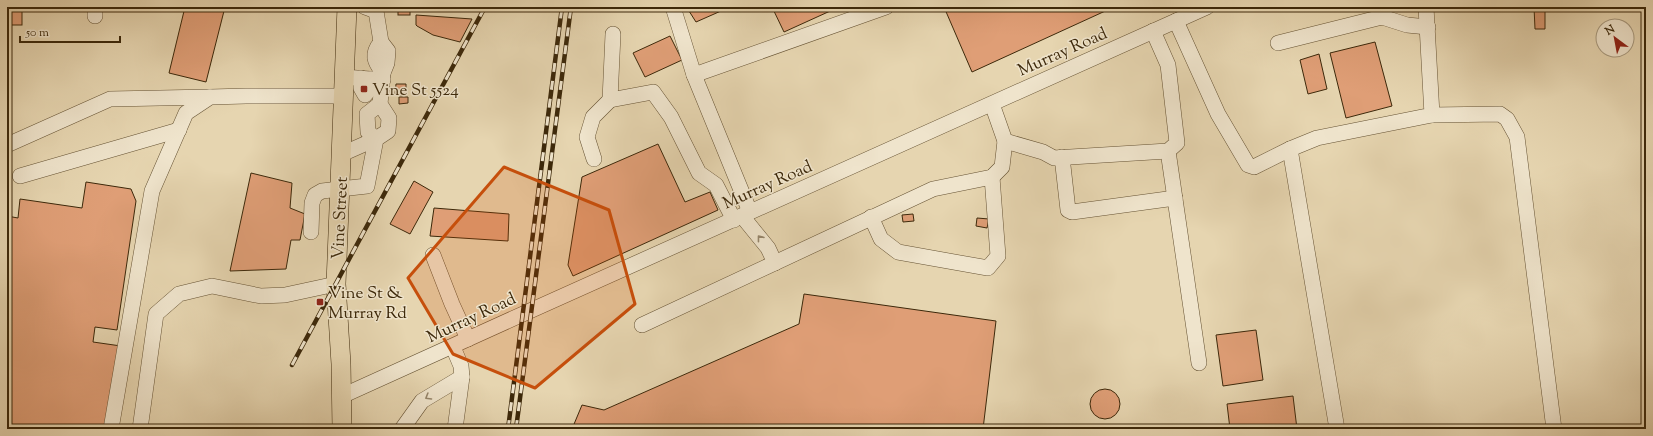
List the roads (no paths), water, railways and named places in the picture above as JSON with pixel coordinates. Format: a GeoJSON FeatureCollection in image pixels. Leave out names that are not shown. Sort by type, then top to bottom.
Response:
{"type":"FeatureCollection","features":[{"type":"Feature","properties":{"kind":"main road","name":"Vine Street"},"geometry":{"type":"LineString","coordinates":[[342,429],[342,396],[336,284],[341,190],[343,96],[368,77],[347,7]]}},
{"type":"Feature","properties":{"kind":"street"},"geometry":{"type":"LineString","coordinates":[[365,7],[376,11],[381,42],[388,51],[388,63],[368,77],[361,88],[365,95],[368,132],[376,140]]}},
{"type":"Feature","properties":{"kind":"street"},"geometry":{"type":"LineString","coordinates":[[673,7],[694,75],[742,216]]}},
{"type":"Feature","properties":{"kind":"street"},"geometry":{"type":"LineString","coordinates":[[694,75],[886,7]]}},
{"type":"Feature","properties":{"kind":"street","name":"Murray Road"},"geometry":{"type":"LineString","coordinates":[[342,396],[1207,7]]}},
{"type":"Feature","properties":{"kind":"street"},"geometry":{"type":"LineString","coordinates":[[1426,7],[1432,115]]}},
{"type":"Feature","properties":{"kind":"street"},"geometry":{"type":"LineString","coordinates":[[1278,43],[1382,17],[1407,24],[1428,27]]}},
{"type":"Feature","properties":{"kind":"street"},"geometry":{"type":"LineString","coordinates":[[1176,21],[1218,114],[1248,165],[1254,167],[1290,149],[1317,138],[1432,115],[1500,114],[1507,119],[1517,137],[1554,429]]}},
{"type":"Feature","properties":{"kind":"street"},"geometry":{"type":"LineString","coordinates":[[1005,141],[1043,152],[1054,158],[1168,151],[1177,143],[1168,65],[1153,31]]}},
{"type":"Feature","properties":{"kind":"street"},"geometry":{"type":"LineString","coordinates":[[610,100],[613,34]]}},
{"type":"Feature","properties":{"kind":"street"},"geometry":{"type":"LineString","coordinates":[[342,154],[376,140],[388,131],[389,118],[380,104],[368,77]]}},
{"type":"Feature","properties":{"kind":"street"},"geometry":{"type":"LineString","coordinates":[[594,159],[587,137],[593,117],[610,100],[653,92],[671,117],[699,173],[716,185],[742,216],[768,248],[774,263]]}},
{"type":"Feature","properties":{"kind":"street"},"geometry":{"type":"LineString","coordinates":[[7,145],[110,99],[246,96],[343,96]]}},
{"type":"Feature","properties":{"kind":"street"},"geometry":{"type":"LineString","coordinates":[[111,429],[152,191],[186,113],[210,97]]}},
{"type":"Feature","properties":{"kind":"street"},"geometry":{"type":"LineString","coordinates":[[367,114],[380,104]]}},
{"type":"Feature","properties":{"kind":"street"},"geometry":{"type":"LineString","coordinates":[[642,325],[933,189],[992,176],[1002,167],[1005,141],[992,104]]}},
{"type":"Feature","properties":{"kind":"street"},"geometry":{"type":"LineString","coordinates":[[20,176],[179,130]]}},
{"type":"Feature","properties":{"kind":"street"},"geometry":{"type":"LineString","coordinates":[[311,232],[312,203],[314,195],[322,191],[367,186],[376,140]]}},
{"type":"Feature","properties":{"kind":"street"},"geometry":{"type":"LineString","coordinates":[[1290,149],[1337,429]]}},
{"type":"Feature","properties":{"kind":"street"},"geometry":{"type":"LineString","coordinates":[[1168,151],[1199,363]]}},
{"type":"Feature","properties":{"kind":"street"},"geometry":{"type":"LineString","coordinates":[[1062,157],[1068,210],[1072,212],[1175,198]]}},
{"type":"Feature","properties":{"kind":"street"},"geometry":{"type":"LineString","coordinates":[[871,217],[881,239],[898,252],[988,268],[998,256],[992,176]]}},
{"type":"Feature","properties":{"kind":"street"},"geometry":{"type":"LineString","coordinates":[[433,255],[452,304],[468,339]]}},
{"type":"Feature","properties":{"kind":"street"},"geometry":{"type":"LineString","coordinates":[[140,429],[156,314],[179,294],[212,286],[261,296],[285,295],[336,284]]}},
{"type":"Feature","properties":{"kind":"street"},"geometry":{"type":"LineString","coordinates":[[453,346],[461,366],[462,377],[455,429]]}},
{"type":"Feature","properties":{"kind":"street"},"geometry":{"type":"LineString","coordinates":[[402,429],[422,401],[462,377]]}},
{"type":"Feature","properties":{"kind":"railway"},"geometry":{"type":"LineString","coordinates":[[292,365],[485,7]]}},
{"type":"Feature","properties":{"kind":"railway"},"geometry":{"type":"LineString","coordinates":[[508,429],[562,7]]}},
{"type":"Feature","properties":{"kind":"railway"},"geometry":{"type":"LineString","coordinates":[[516,429],[571,7]]}},
{"type":"Feature","properties":{"kind":"place","name":"Vine St 5524"},"geometry":{"type":"Point","coordinates":[364,89]}},
{"type":"Feature","properties":{"kind":"place","name":"Vine St & Murray Rd"},"geometry":{"type":"Point","coordinates":[320,302]}}]}
